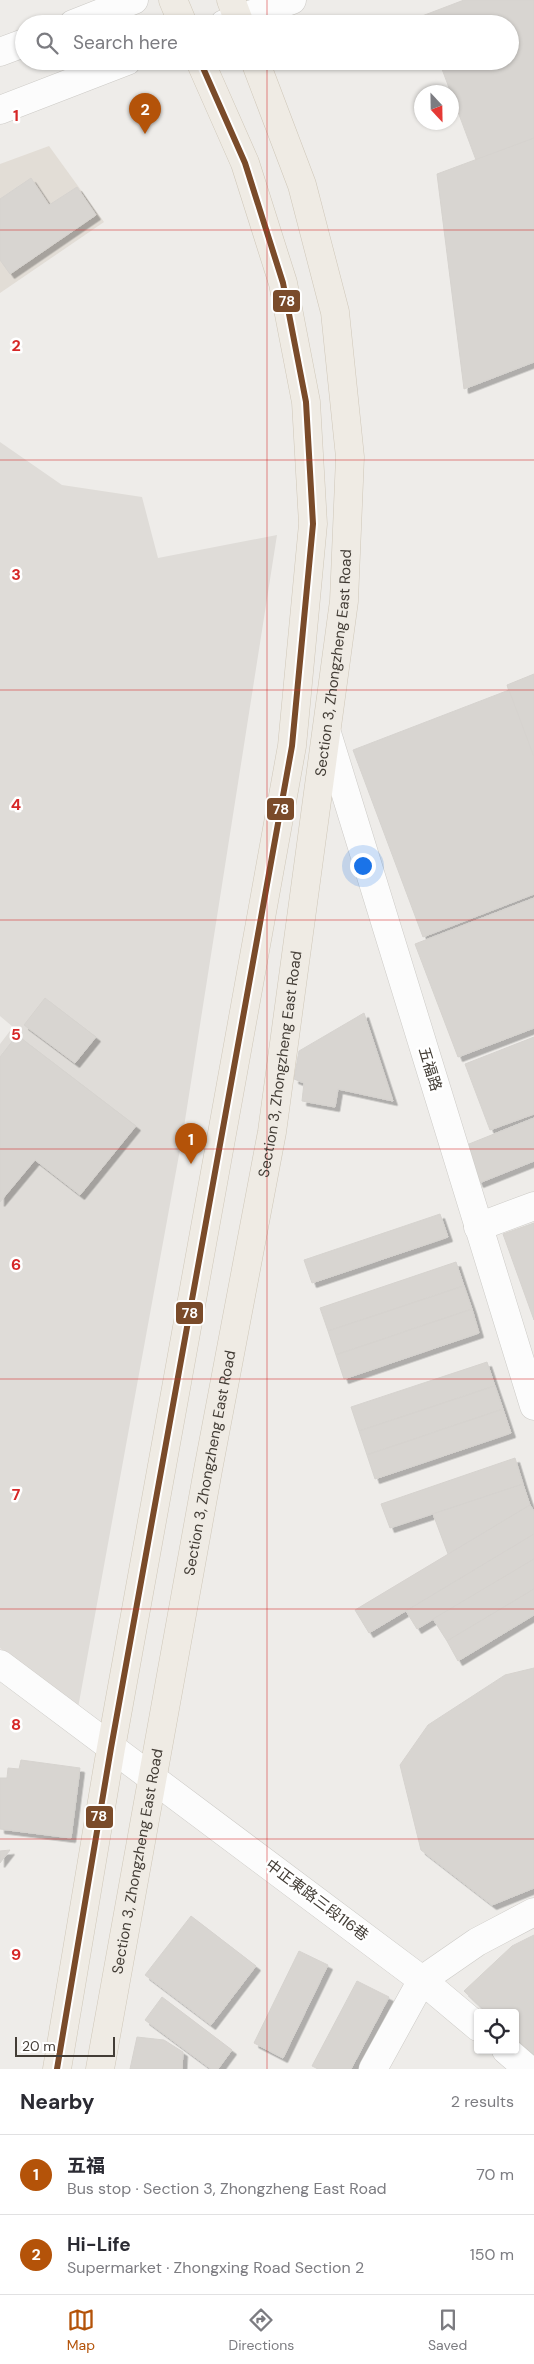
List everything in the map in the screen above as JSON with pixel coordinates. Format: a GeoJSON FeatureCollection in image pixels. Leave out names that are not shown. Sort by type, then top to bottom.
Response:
{"type":"FeatureCollection","features":[{"type":"Feature","properties":{"kind":"main road"},"geometry":{"type":"LineString","coordinates":[[173,0],[179,15]]}},
{"type":"Feature","properties":{"kind":"main road"},"geometry":{"type":"LineString","coordinates":[[57,2069],[111,1748],[292,746],[312,524],[306,402],[282,283],[245,163],[204,70]]}},
{"type":"Feature","properties":{"kind":"main road","name":"Section 3, Zhongzheng East Road"},"geometry":{"type":"LineString","coordinates":[[100,2069],[208,1470],[272,1132],[344,601],[350,457],[335,312],[302,185],[258,70]]}},
{"type":"Feature","properties":{"kind":"street"},"geometry":{"type":"LineString","coordinates":[[96,15],[134,0]]}},
{"type":"Feature","properties":{"kind":"street"},"geometry":{"type":"LineString","coordinates":[[240,15],[292,0]]}},
{"type":"Feature","properties":{"kind":"street"},"geometry":{"type":"LineString","coordinates":[[0,52],[15,46]]}},
{"type":"Feature","properties":{"kind":"street"},"geometry":{"type":"LineString","coordinates":[[0,110],[104,70]]}},
{"type":"Feature","properties":{"kind":"street","name":"五福路"},"geometry":{"type":"LineString","coordinates":[[326,733],[534,1406]]}},
{"type":"Feature","properties":{"kind":"street"},"geometry":{"type":"LineString","coordinates":[[478,1227],[534,1206]]}},
{"type":"Feature","properties":{"kind":"street","name":"中正東路三段116巷"},"geometry":{"type":"LineString","coordinates":[[0,1664],[422,1980],[474,2024]]}},
{"type":"Feature","properties":{"kind":"street"},"geometry":{"type":"LineString","coordinates":[[373,2069],[422,1980],[477,1942],[534,1912]]}},
{"type":"Feature","properties":{"kind":"street"},"geometry":{"type":"LineString","coordinates":[[511,2054],[528,2069]]}},
{"type":"Feature","properties":{"kind":"shaded area"},"geometry":{"type":"Polygon","coordinates":[[[49,146],[104,222],[0,293],[0,164],[49,146]]]}},
{"type":"Feature","properties":{"kind":"shaded area"},"geometry":{"type":"Polygon","coordinates":[[[0,442],[62,485],[142,497],[158,558],[277,535],[183,1133],[78,1708],[0,1648],[0,1044],[13,1027],[0,1016],[0,442]]]}},
{"type":"Feature","properties":{"kind":"building"},"geometry":{"type":"Polygon","coordinates":[[[464,0],[534,0],[534,138],[476,160],[459,115],[459,85],[448,85],[442,70],[519,70],[519,15],[425,15],[464,0]]]}},
{"type":"Feature","properties":{"kind":"building"},"geometry":{"type":"Polygon","coordinates":[[[534,138],[534,362],[464,389],[437,174],[534,138]]]}},
{"type":"Feature","properties":{"kind":"building"},"geometry":{"type":"Polygon","coordinates":[[[31,178],[49,205],[77,187],[96,215],[10,274],[0,260],[0,199],[31,178]]]}},
{"type":"Feature","properties":{"kind":"building"},"geometry":{"type":"Polygon","coordinates":[[[534,674],[534,777],[507,685],[534,674]]]}},
{"type":"Feature","properties":{"kind":"building"},"geometry":{"type":"Polygon","coordinates":[[[509,690],[534,757],[534,894],[423,937],[353,750],[509,690]]]}},
{"type":"Feature","properties":{"kind":"building"},"geometry":{"type":"Polygon","coordinates":[[[534,898],[534,1028],[458,1057],[415,944],[534,898]]]}},
{"type":"Feature","properties":{"kind":"building"},"geometry":{"type":"Polygon","coordinates":[[[45,998],[96,1037],[75,1063],[24,1025],[45,998]]]}},
{"type":"Feature","properties":{"kind":"building"},"geometry":{"type":"Polygon","coordinates":[[[364,1013],[393,1101],[338,1089],[335,1107],[302,1101],[304,1083],[294,1079],[299,1051],[364,1013]]]}},
{"type":"Feature","properties":{"kind":"building"},"geometry":{"type":"Polygon","coordinates":[[[17,1035],[136,1126],[80,1195],[35,1160],[0,1202],[0,1057],[17,1035]]]}},
{"type":"Feature","properties":{"kind":"building"},"geometry":{"type":"Polygon","coordinates":[[[534,1037],[534,1114],[490,1130],[465,1064],[534,1037]]]}},
{"type":"Feature","properties":{"kind":"building"},"geometry":{"type":"Polygon","coordinates":[[[534,1118],[534,1161],[479,1183],[464,1146],[534,1118]]]}},
{"type":"Feature","properties":{"kind":"building"},"geometry":{"type":"Polygon","coordinates":[[[440,1214],[448,1237],[312,1283],[304,1260],[440,1214]]]}},
{"type":"Feature","properties":{"kind":"building"},"geometry":{"type":"Polygon","coordinates":[[[534,1223],[534,1320],[503,1234],[534,1223]]]}},
{"type":"Feature","properties":{"kind":"building"},"geometry":{"type":"Polygon","coordinates":[[[456,1262],[464,1286],[328,1331],[320,1308],[456,1262]]]}},
{"type":"Feature","properties":{"kind":"building"},"geometry":{"type":"Polygon","coordinates":[[[464,1286],[472,1309],[336,1355],[328,1331],[464,1286]]]}},
{"type":"Feature","properties":{"kind":"building"},"geometry":{"type":"Polygon","coordinates":[[[472,1309],[479,1333],[344,1379],[336,1355],[472,1309]]]}},
{"type":"Feature","properties":{"kind":"building"},"geometry":{"type":"Polygon","coordinates":[[[487,1362],[495,1386],[359,1431],[351,1407],[487,1362]]]}},
{"type":"Feature","properties":{"kind":"building"},"geometry":{"type":"Polygon","coordinates":[[[495,1386],[503,1409],[367,1455],[359,1431],[495,1386]]]}},
{"type":"Feature","properties":{"kind":"building"},"geometry":{"type":"Polygon","coordinates":[[[503,1409],[511,1433],[375,1479],[367,1455],[503,1409]]]}},
{"type":"Feature","properties":{"kind":"building"},"geometry":{"type":"Polygon","coordinates":[[[515,1458],[523,1484],[390,1528],[381,1504],[515,1458]]]}},
{"type":"Feature","properties":{"kind":"building"},"geometry":{"type":"Polygon","coordinates":[[[523,1484],[530,1505],[448,1554],[433,1514],[523,1484]]]}},
{"type":"Feature","properties":{"kind":"building"},"geometry":{"type":"Polygon","coordinates":[[[530,1505],[534,1511],[534,1534],[369,1633],[355,1610],[530,1505]]]}},
{"type":"Feature","properties":{"kind":"building"},"geometry":{"type":"Polygon","coordinates":[[[534,1534],[534,1559],[417,1629],[406,1611],[534,1534]]]}},
{"type":"Feature","properties":{"kind":"building"},"geometry":{"type":"Polygon","coordinates":[[[534,1559],[534,1589],[447,1641],[433,1619],[534,1559]]]}},
{"type":"Feature","properties":{"kind":"building"},"geometry":{"type":"Polygon","coordinates":[[[534,1589],[534,1615],[458,1661],[447,1641],[534,1589]]]}},
{"type":"Feature","properties":{"kind":"building"},"geometry":{"type":"Polygon","coordinates":[[[534,1668],[534,1888],[492,1905],[421,1850],[400,1765],[428,1725],[505,1675],[534,1668]]]}},
{"type":"Feature","properties":{"kind":"building"},"geometry":{"type":"Polygon","coordinates":[[[21,1760],[80,1768],[71,1838],[0,1829],[0,1778],[7,1778],[8,1768],[19,1769],[21,1760]]]}},
{"type":"Feature","properties":{"kind":"building"},"geometry":{"type":"Polygon","coordinates":[[[10,1850],[0,1863],[0,1851],[10,1850]]]}},
{"type":"Feature","properties":{"kind":"building"},"geometry":{"type":"Polygon","coordinates":[[[191,1916],[256,1966],[211,2025],[145,1975],[191,1916]]]}},
{"type":"Feature","properties":{"kind":"building"},"geometry":{"type":"Polygon","coordinates":[[[534,1935],[534,2055],[519,2042],[519,2009],[483,2009],[464,1991],[512,1946],[534,1935]]]}},
{"type":"Feature","properties":{"kind":"building"},"geometry":{"type":"Polygon","coordinates":[[[299,1951],[328,1965],[283,2058],[254,2043],[299,1951]]]}},
{"type":"Feature","properties":{"kind":"building"},"geometry":{"type":"Polygon","coordinates":[[[357,1981],[389,1997],[351,2069],[318,2069],[312,2066],[357,1981]]]}},
{"type":"Feature","properties":{"kind":"building"},"geometry":{"type":"Polygon","coordinates":[[[162,1997],[232,2050],[218,2069],[211,2069],[145,2020],[162,1997]]]}},
{"type":"Feature","properties":{"kind":"building"},"geometry":{"type":"Polygon","coordinates":[[[137,2037],[164,2040],[183,2052],[182,2069],[130,2069],[137,2037]]]}},
{"type":"Feature","properties":{"kind":"transit line","name":"78"},"geometry":{"type":"LineString","coordinates":[[57,2069],[111,1748],[292,746],[313,524],[306,402],[283,283],[245,163],[204,70]]}},
{"type":"Feature","properties":{"kind":"place","name":"Hi-Life"},"geometry":{"type":"Point","coordinates":[145,134]}},
{"type":"Feature","properties":{"kind":"place","name":"五福"},"geometry":{"type":"Point","coordinates":[191,1164]}}]}
